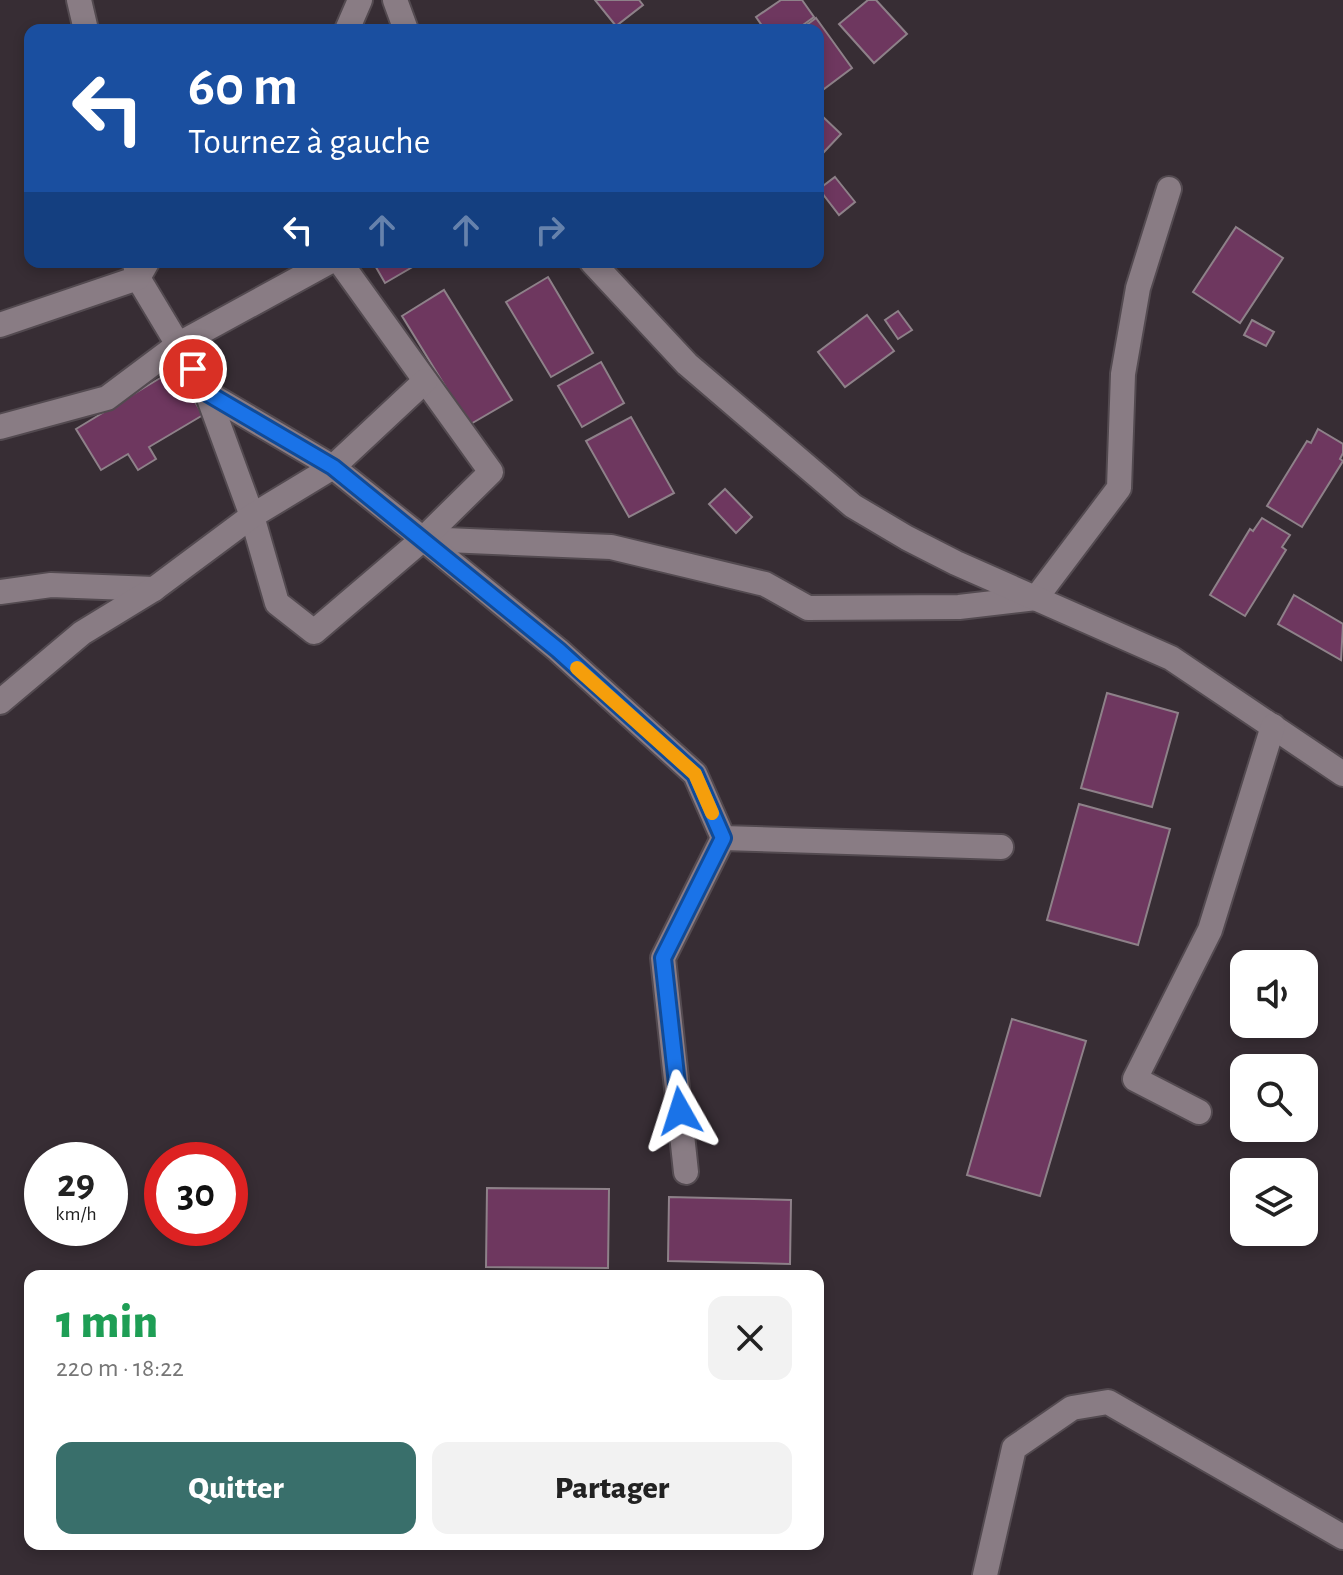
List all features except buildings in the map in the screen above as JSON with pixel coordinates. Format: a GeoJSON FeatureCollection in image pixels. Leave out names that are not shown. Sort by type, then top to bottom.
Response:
{"type":"FeatureCollection","features":[{"type":"Feature","properties":{"kind":"street"},"geometry":{"type":"LineString","coordinates":[[79,0],[85,24]]}},
{"type":"Feature","properties":{"kind":"street"},"geometry":{"type":"LineString","coordinates":[[350,24],[360,0]]}},
{"type":"Feature","properties":{"kind":"street"},"geometry":{"type":"LineString","coordinates":[[395,0],[404,24]]}},
{"type":"Feature","properties":{"kind":"street"},"geometry":{"type":"LineString","coordinates":[[423,539],[611,547],[765,584],[808,608],[959,607],[1036,598],[1119,488],[1123,374],[1138,288],[1169,189]]}},
{"type":"Feature","properties":{"kind":"street"},"geometry":{"type":"LineString","coordinates":[[0,325],[138,268]]}},
{"type":"Feature","properties":{"kind":"street"},"geometry":{"type":"LineString","coordinates":[[141,268],[207,393],[252,516],[277,603],[314,632],[423,539],[491,472],[344,268]]}},
{"type":"Feature","properties":{"kind":"street"},"geometry":{"type":"LineString","coordinates":[[0,427],[107,398],[179,344],[318,268]]}},
{"type":"Feature","properties":{"kind":"street"},"geometry":{"type":"LineString","coordinates":[[598,268],[687,364],[853,506],[956,563],[1171,658],[1343,774]]}},
{"type":"Feature","properties":{"kind":"street"},"geometry":{"type":"LineString","coordinates":[[0,702],[82,633],[154,589],[252,516],[333,467],[425,381]]}},
{"type":"Feature","properties":{"kind":"street"},"geometry":{"type":"LineString","coordinates":[[207,393],[333,467],[558,650],[695,774],[723,838]]}},
{"type":"Feature","properties":{"kind":"street"},"geometry":{"type":"LineString","coordinates":[[0,592],[51,585],[154,589]]}},
{"type":"Feature","properties":{"kind":"street"},"geometry":{"type":"LineString","coordinates":[[1199,1112],[1135,1079],[1210,930],[1273,726]]}},
{"type":"Feature","properties":{"kind":"street"},"geometry":{"type":"LineString","coordinates":[[723,838],[1001,847]]}},
{"type":"Feature","properties":{"kind":"street"},"geometry":{"type":"LineString","coordinates":[[686,1172],[663,958],[723,838]]}},
{"type":"Feature","properties":{"kind":"street"},"geometry":{"type":"LineString","coordinates":[[985,1575],[1014,1448],[1072,1408],[1108,1402],[1343,1537]]}},
{"type":"Feature","properties":{"kind":"slow traffic"},"geometry":{"type":"LineString","coordinates":[[577,668],[695,774],[712,813]]}},
{"type":"Feature","properties":{"kind":"route"},"geometry":{"type":"LineString","coordinates":[[193,369],[207,393],[333,467],[423,539],[558,650],[695,774],[723,838],[663,958],[680,1111]]}}]}
